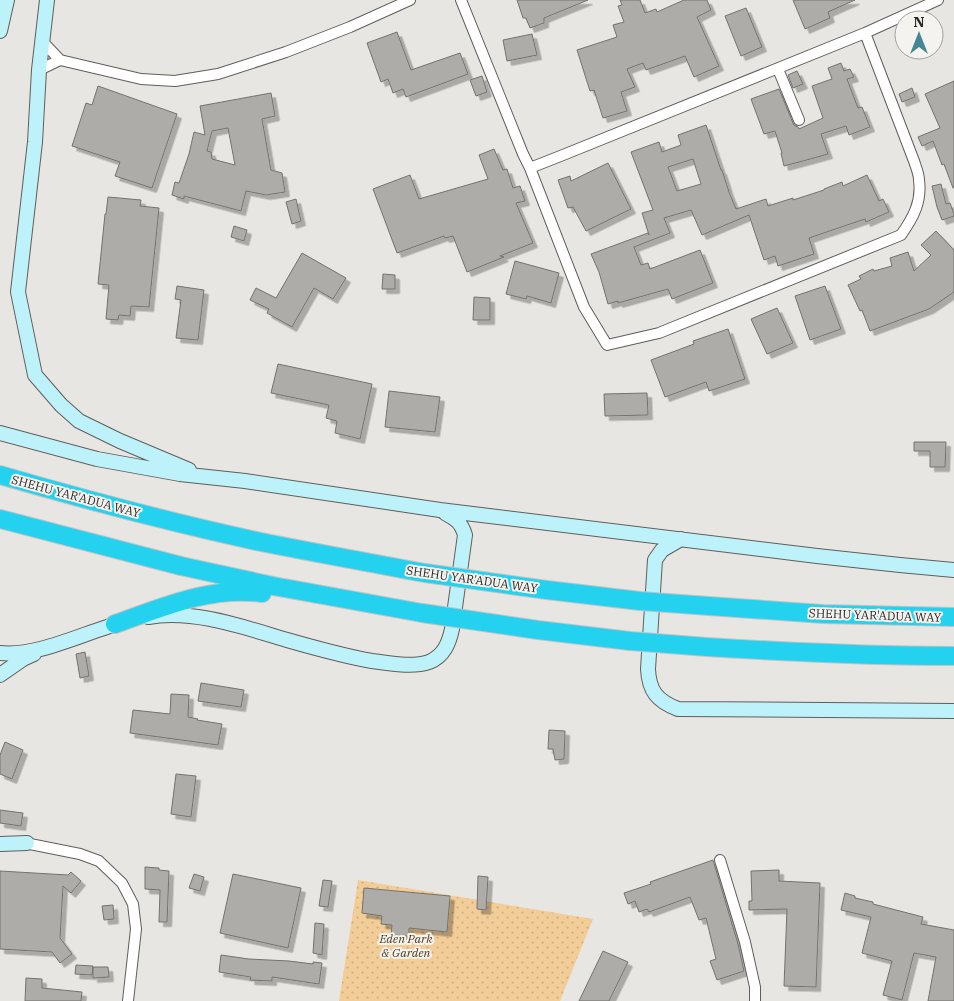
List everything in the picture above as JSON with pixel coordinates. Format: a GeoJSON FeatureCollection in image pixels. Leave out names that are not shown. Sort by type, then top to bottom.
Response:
{"type":"FeatureCollection","features":[{"type":"Feature","properties":{"kind":"highway","name":"SHEHU YAR'ADUA WAY"},"geometry":{"type":"LineString","coordinates":[[0,474],[55,491],[185,525],[261,542],[425,573],[621,599],[823,614],[954,617]]}},
{"type":"Feature","properties":{"kind":"highway"},"geometry":{"type":"LineString","coordinates":[[0,519],[181,566],[273,586],[422,613],[612,638],[707,647],[822,654],[954,656]]}},
{"type":"Feature","properties":{"kind":"highway"},"geometry":{"type":"LineString","coordinates":[[115,624],[183,600],[227,591],[358,601]]}},
{"type":"Feature","properties":{"kind":"street"},"geometry":{"type":"LineString","coordinates":[[0,31],[7,0]]}},
{"type":"Feature","properties":{"kind":"street"},"geometry":{"type":"LineString","coordinates":[[47,0],[39,70],[36,142],[18,292],[35,375],[78,421],[206,476]]}},
{"type":"Feature","properties":{"kind":"street"},"geometry":{"type":"LineString","coordinates":[[42,41],[60,60],[141,79],[175,82],[218,74],[286,52],[350,27],[410,0]]}},
{"type":"Feature","properties":{"kind":"street"},"geometry":{"type":"LineString","coordinates":[[461,0],[530,168],[584,307],[607,345],[659,333],[901,235],[913,218],[919,199],[919,180],[914,161],[865,34]]}},
{"type":"Feature","properties":{"kind":"street"},"geometry":{"type":"LineString","coordinates":[[530,168],[865,34],[938,0]]}},
{"type":"Feature","properties":{"kind":"street"},"geometry":{"type":"LineString","coordinates":[[39,70],[60,60]]}},
{"type":"Feature","properties":{"kind":"street"},"geometry":{"type":"LineString","coordinates":[[778,69],[799,120]]}},
{"type":"Feature","properties":{"kind":"street"},"geometry":{"type":"LineString","coordinates":[[0,433],[106,460],[180,474],[206,476],[440,510],[817,556],[954,570]]}},
{"type":"Feature","properties":{"kind":"street"},"geometry":{"type":"LineString","coordinates":[[106,460],[114,438]]}},
{"type":"Feature","properties":{"kind":"street"},"geometry":{"type":"LineString","coordinates":[[0,675],[23,659],[55,645],[115,624],[158,615],[182,616],[233,624],[356,658],[404,665],[429,662],[439,656],[450,642],[465,535],[459,521],[440,510]]}},
{"type":"Feature","properties":{"kind":"street"},"geometry":{"type":"LineString","coordinates":[[681,539],[662,550],[655,560],[648,669],[651,689],[662,701],[678,709],[954,711]]}},
{"type":"Feature","properties":{"kind":"street"},"geometry":{"type":"LineString","coordinates":[[0,653],[25,652],[55,645]]}},
{"type":"Feature","properties":{"kind":"street"},"geometry":{"type":"LineString","coordinates":[[0,838],[80,854],[99,861],[122,883],[133,904],[136,929],[128,1001]]}},
{"type":"Feature","properties":{"kind":"street"},"geometry":{"type":"LineString","coordinates":[[0,844],[27,844]]}},
{"type":"Feature","properties":{"kind":"street"},"geometry":{"type":"LineString","coordinates":[[720,860],[745,942],[755,988],[755,1001]]}},
{"type":"Feature","properties":{"kind":"green space","name":"Eden Park & Garden"},"geometry":{"type":"Polygon","coordinates":[[[358,880],[593,919],[560,1001],[339,1001],[358,880]]]}},
{"type":"Feature","properties":{"kind":"building"},"geometry":{"type":"Polygon","coordinates":[[[517,0],[588,0],[544,18],[544,23],[530,28],[526,18],[523,18],[517,0]]]}},
{"type":"Feature","properties":{"kind":"building"},"geometry":{"type":"Polygon","coordinates":[[[620,0],[640,0],[645,13],[656,9],[657,12],[684,0],[707,0],[711,10],[697,17],[719,66],[694,77],[685,56],[646,70],[643,63],[627,69],[635,87],[621,92],[627,111],[603,118],[594,90],[590,91],[577,50],[617,37],[613,25],[624,22],[618,6],[622,5],[620,0]]]}},
{"type":"Feature","properties":{"kind":"building"},"geometry":{"type":"Polygon","coordinates":[[[793,0],[855,0],[828,12],[830,18],[805,29],[793,0]]]}},
{"type":"Feature","properties":{"kind":"building"},"geometry":{"type":"Polygon","coordinates":[[[746,8],[762,47],[741,56],[725,16],[746,8]]]}},
{"type":"Feature","properties":{"kind":"building"},"geometry":{"type":"Polygon","coordinates":[[[397,32],[411,70],[460,53],[468,74],[406,97],[403,89],[393,93],[388,79],[381,82],[367,43],[397,32]]]}},
{"type":"Feature","properties":{"kind":"building"},"geometry":{"type":"Polygon","coordinates":[[[532,34],[537,55],[507,61],[503,40],[532,34]]]}},
{"type":"Feature","properties":{"kind":"building"},"geometry":{"type":"Polygon","coordinates":[[[841,63],[844,71],[850,69],[854,77],[847,79],[858,108],[862,107],[870,127],[849,135],[846,126],[821,134],[828,154],[784,166],[775,131],[764,134],[751,99],[779,89],[793,123],[799,129],[823,118],[812,86],[832,79],[828,68],[841,63]]]}},
{"type":"Feature","properties":{"kind":"building"},"geometry":{"type":"Polygon","coordinates":[[[797,71],[803,84],[793,88],[788,75],[797,71]]]}},
{"type":"Feature","properties":{"kind":"building"},"geometry":{"type":"Polygon","coordinates":[[[482,76],[487,92],[476,96],[470,80],[482,76]]]}},
{"type":"Feature","properties":{"kind":"building"},"geometry":{"type":"Polygon","coordinates":[[[954,81],[953,188],[933,141],[922,146],[918,137],[940,128],[925,94],[954,81]]]}},
{"type":"Feature","properties":{"kind":"building"},"geometry":{"type":"Polygon","coordinates":[[[98,86],[177,114],[152,188],[115,176],[120,162],[72,146],[86,103],[92,105],[98,86]]]}},
{"type":"Feature","properties":{"kind":"building"},"geometry":{"type":"Polygon","coordinates":[[[912,88],[915,97],[902,102],[899,94],[912,88]]]}},
{"type":"Feature","properties":{"kind":"building"},"geometry":{"type":"Polygon","coordinates":[[[271,93],[275,116],[262,119],[271,170],[282,173],[285,192],[266,195],[246,191],[241,211],[184,196],[184,199],[172,195],[175,182],[179,183],[194,132],[205,135],[200,106],[271,93]],[[228,128],[212,131],[207,151],[211,152],[212,159],[235,165],[228,128]]]}},
{"type":"Feature","properties":{"kind":"building"},"geometry":{"type":"Polygon","coordinates":[[[706,125],[736,209],[766,199],[768,206],[793,198],[793,200],[842,182],[843,186],[867,175],[879,201],[883,199],[889,212],[866,222],[865,219],[809,238],[814,254],[778,266],[775,256],[764,260],[749,215],[702,235],[691,210],[664,218],[670,233],[634,247],[641,265],[648,263],[650,269],[700,250],[713,283],[672,299],[668,289],[608,304],[599,272],[591,254],[648,233],[649,235],[642,213],[653,210],[631,152],[659,142],[662,152],[681,145],[678,135],[706,125]],[[693,159],[668,167],[677,191],[701,184],[693,159]]]}},
{"type":"Feature","properties":{"kind":"building"},"geometry":{"type":"Polygon","coordinates":[[[494,149],[503,170],[507,169],[513,188],[520,186],[525,201],[516,203],[533,243],[467,272],[453,236],[445,238],[444,236],[397,253],[373,189],[410,175],[419,199],[488,179],[479,155],[494,149]]]}},
{"type":"Feature","properties":{"kind":"building"},"geometry":{"type":"Polygon","coordinates":[[[608,163],[631,209],[586,231],[573,207],[568,208],[558,180],[570,176],[571,181],[608,163]]]}},
{"type":"Feature","properties":{"kind":"building"},"geometry":{"type":"Polygon","coordinates":[[[941,184],[946,204],[950,203],[954,214],[954,216],[942,220],[932,186],[941,184]]]}},
{"type":"Feature","properties":{"kind":"building"},"geometry":{"type":"Polygon","coordinates":[[[108,197],[141,200],[140,206],[159,208],[149,307],[131,306],[130,316],[119,315],[118,320],[106,319],[109,285],[98,284],[108,197]]]}},
{"type":"Feature","properties":{"kind":"building"},"geometry":{"type":"Polygon","coordinates":[[[296,199],[301,221],[292,224],[286,202],[296,199]]]}},
{"type":"Feature","properties":{"kind":"building"},"geometry":{"type":"Polygon","coordinates":[[[234,226],[247,230],[244,241],[231,237],[234,226]]]}},
{"type":"Feature","properties":{"kind":"building"},"geometry":{"type":"Polygon","coordinates":[[[936,231],[954,250],[954,292],[929,309],[870,331],[862,310],[860,311],[848,285],[861,279],[859,276],[873,269],[874,271],[892,266],[890,258],[908,252],[914,271],[931,255],[921,245],[936,231]]]}},
{"type":"Feature","properties":{"kind":"building"},"geometry":{"type":"Polygon","coordinates":[[[302,253],[346,278],[333,299],[314,288],[292,327],[267,313],[269,309],[250,300],[256,288],[276,298],[302,253]]]}},
{"type":"Feature","properties":{"kind":"building"},"geometry":{"type":"Polygon","coordinates":[[[515,261],[559,273],[551,303],[527,296],[526,299],[506,294],[515,261]]]}},
{"type":"Feature","properties":{"kind":"building"},"geometry":{"type":"Polygon","coordinates":[[[383,274],[395,275],[395,289],[382,289],[383,274]]]}},
{"type":"Feature","properties":{"kind":"building"},"geometry":{"type":"Polygon","coordinates":[[[177,286],[204,290],[198,340],[176,338],[181,300],[175,299],[177,286]]]}},
{"type":"Feature","properties":{"kind":"building"},"geometry":{"type":"Polygon","coordinates":[[[825,286],[841,329],[810,340],[795,296],[825,286]]]}},
{"type":"Feature","properties":{"kind":"building"},"geometry":{"type":"Polygon","coordinates":[[[474,297],[490,298],[490,320],[473,320],[474,297]]]}},
{"type":"Feature","properties":{"kind":"building"},"geometry":{"type":"Polygon","coordinates":[[[777,308],[793,343],[767,354],[751,319],[777,308]]]}},
{"type":"Feature","properties":{"kind":"building"},"geometry":{"type":"Polygon","coordinates":[[[728,329],[745,379],[709,391],[706,382],[665,397],[651,360],[694,344],[693,341],[728,329]]]}},
{"type":"Feature","properties":{"kind":"building"},"geometry":{"type":"Polygon","coordinates":[[[278,364],[372,384],[360,439],[335,433],[337,421],[326,418],[329,405],[271,393],[278,364]]]}},
{"type":"Feature","properties":{"kind":"building"},"geometry":{"type":"Polygon","coordinates":[[[389,391],[440,397],[435,432],[385,427],[389,391]]]}},
{"type":"Feature","properties":{"kind":"building"},"geometry":{"type":"Polygon","coordinates":[[[647,393],[648,415],[605,416],[604,394],[647,393]]]}},
{"type":"Feature","properties":{"kind":"building"},"geometry":{"type":"Polygon","coordinates":[[[914,442],[946,442],[945,467],[930,467],[930,451],[914,451],[914,442]]]}},
{"type":"Feature","properties":{"kind":"building"},"geometry":{"type":"Polygon","coordinates":[[[85,652],[89,676],[80,678],[76,654],[85,652]]]}},
{"type":"Feature","properties":{"kind":"building"},"geometry":{"type":"Polygon","coordinates":[[[201,683],[244,690],[241,707],[198,701],[201,683]]]}},
{"type":"Feature","properties":{"kind":"building"},"geometry":{"type":"Polygon","coordinates":[[[171,694],[189,695],[188,717],[222,724],[218,745],[130,733],[133,710],[170,714],[171,694]]]}},
{"type":"Feature","properties":{"kind":"building"},"geometry":{"type":"Polygon","coordinates":[[[549,730],[565,731],[564,759],[555,760],[553,749],[548,749],[549,730]]]}},
{"type":"Feature","properties":{"kind":"building"},"geometry":{"type":"Polygon","coordinates":[[[5,742],[23,750],[12,779],[0,774],[0,755],[5,742]]]}},
{"type":"Feature","properties":{"kind":"building"},"geometry":{"type":"Polygon","coordinates":[[[176,774],[196,776],[191,817],[171,814],[176,774]]]}},
{"type":"Feature","properties":{"kind":"building"},"geometry":{"type":"Polygon","coordinates":[[[0,810],[23,813],[21,826],[0,823],[0,810]]]}},
{"type":"Feature","properties":{"kind":"building"},"geometry":{"type":"Polygon","coordinates":[[[713,860],[744,971],[717,980],[710,961],[716,959],[706,918],[699,920],[690,897],[649,912],[647,909],[639,912],[635,901],[628,904],[624,893],[713,860]]]}},
{"type":"Feature","properties":{"kind":"building"},"geometry":{"type":"Polygon","coordinates":[[[145,867],[169,871],[167,922],[159,922],[160,890],[145,889],[145,867]]]}},
{"type":"Feature","properties":{"kind":"building"},"geometry":{"type":"Polygon","coordinates":[[[779,870],[779,881],[820,883],[816,987],[784,986],[787,909],[749,910],[749,901],[752,901],[751,871],[779,870]]]}},
{"type":"Feature","properties":{"kind":"building"},"geometry":{"type":"Polygon","coordinates":[[[0,871],[68,875],[71,872],[81,881],[71,893],[63,886],[60,938],[72,954],[60,963],[52,952],[0,949],[0,871]]]}},
{"type":"Feature","properties":{"kind":"building"},"geometry":{"type":"Polygon","coordinates":[[[194,874],[204,877],[200,891],[189,888],[194,874]]]}},
{"type":"Feature","properties":{"kind":"building"},"geometry":{"type":"Polygon","coordinates":[[[233,874],[301,888],[288,948],[220,933],[233,874]]]}},
{"type":"Feature","properties":{"kind":"building"},"geometry":{"type":"Polygon","coordinates":[[[478,876],[488,877],[486,910],[477,909],[478,876]]]}},
{"type":"Feature","properties":{"kind":"building"},"geometry":{"type":"Polygon","coordinates":[[[323,880],[332,881],[328,907],[319,906],[323,880]]]}},
{"type":"Feature","properties":{"kind":"building"},"geometry":{"type":"Polygon","coordinates":[[[364,888],[450,896],[447,932],[409,928],[409,936],[391,935],[392,925],[381,924],[382,916],[362,913],[364,888]]]}},
{"type":"Feature","properties":{"kind":"building"},"geometry":{"type":"Polygon","coordinates":[[[845,893],[855,896],[855,898],[873,902],[873,904],[923,917],[921,924],[954,930],[954,1001],[928,1001],[936,957],[914,953],[902,1000],[883,995],[892,961],[862,953],[871,917],[841,910],[845,893]]]}},
{"type":"Feature","properties":{"kind":"building"},"geometry":{"type":"Polygon","coordinates":[[[113,905],[114,919],[104,920],[102,906],[113,905]]]}},
{"type":"Feature","properties":{"kind":"building"},"geometry":{"type":"Polygon","coordinates":[[[315,923],[324,924],[322,955],[313,953],[315,923]]]}},
{"type":"Feature","properties":{"kind":"building"},"geometry":{"type":"Polygon","coordinates":[[[603,951],[628,962],[609,1001],[579,1001],[603,951]]]}},
{"type":"Feature","properties":{"kind":"building"},"geometry":{"type":"Polygon","coordinates":[[[221,955],[249,959],[322,963],[319,984],[272,977],[272,981],[250,980],[251,977],[219,972],[221,955]]]}},
{"type":"Feature","properties":{"kind":"building"},"geometry":{"type":"Polygon","coordinates":[[[76,965],[93,966],[92,975],[75,974],[76,965]]]}},
{"type":"Feature","properties":{"kind":"building"},"geometry":{"type":"Polygon","coordinates":[[[93,967],[108,967],[109,977],[93,978],[93,967]]]}},
{"type":"Feature","properties":{"kind":"building"},"geometry":{"type":"Polygon","coordinates":[[[26,978],[42,979],[42,988],[82,992],[81,1001],[25,1001],[26,978]]]}}]}
